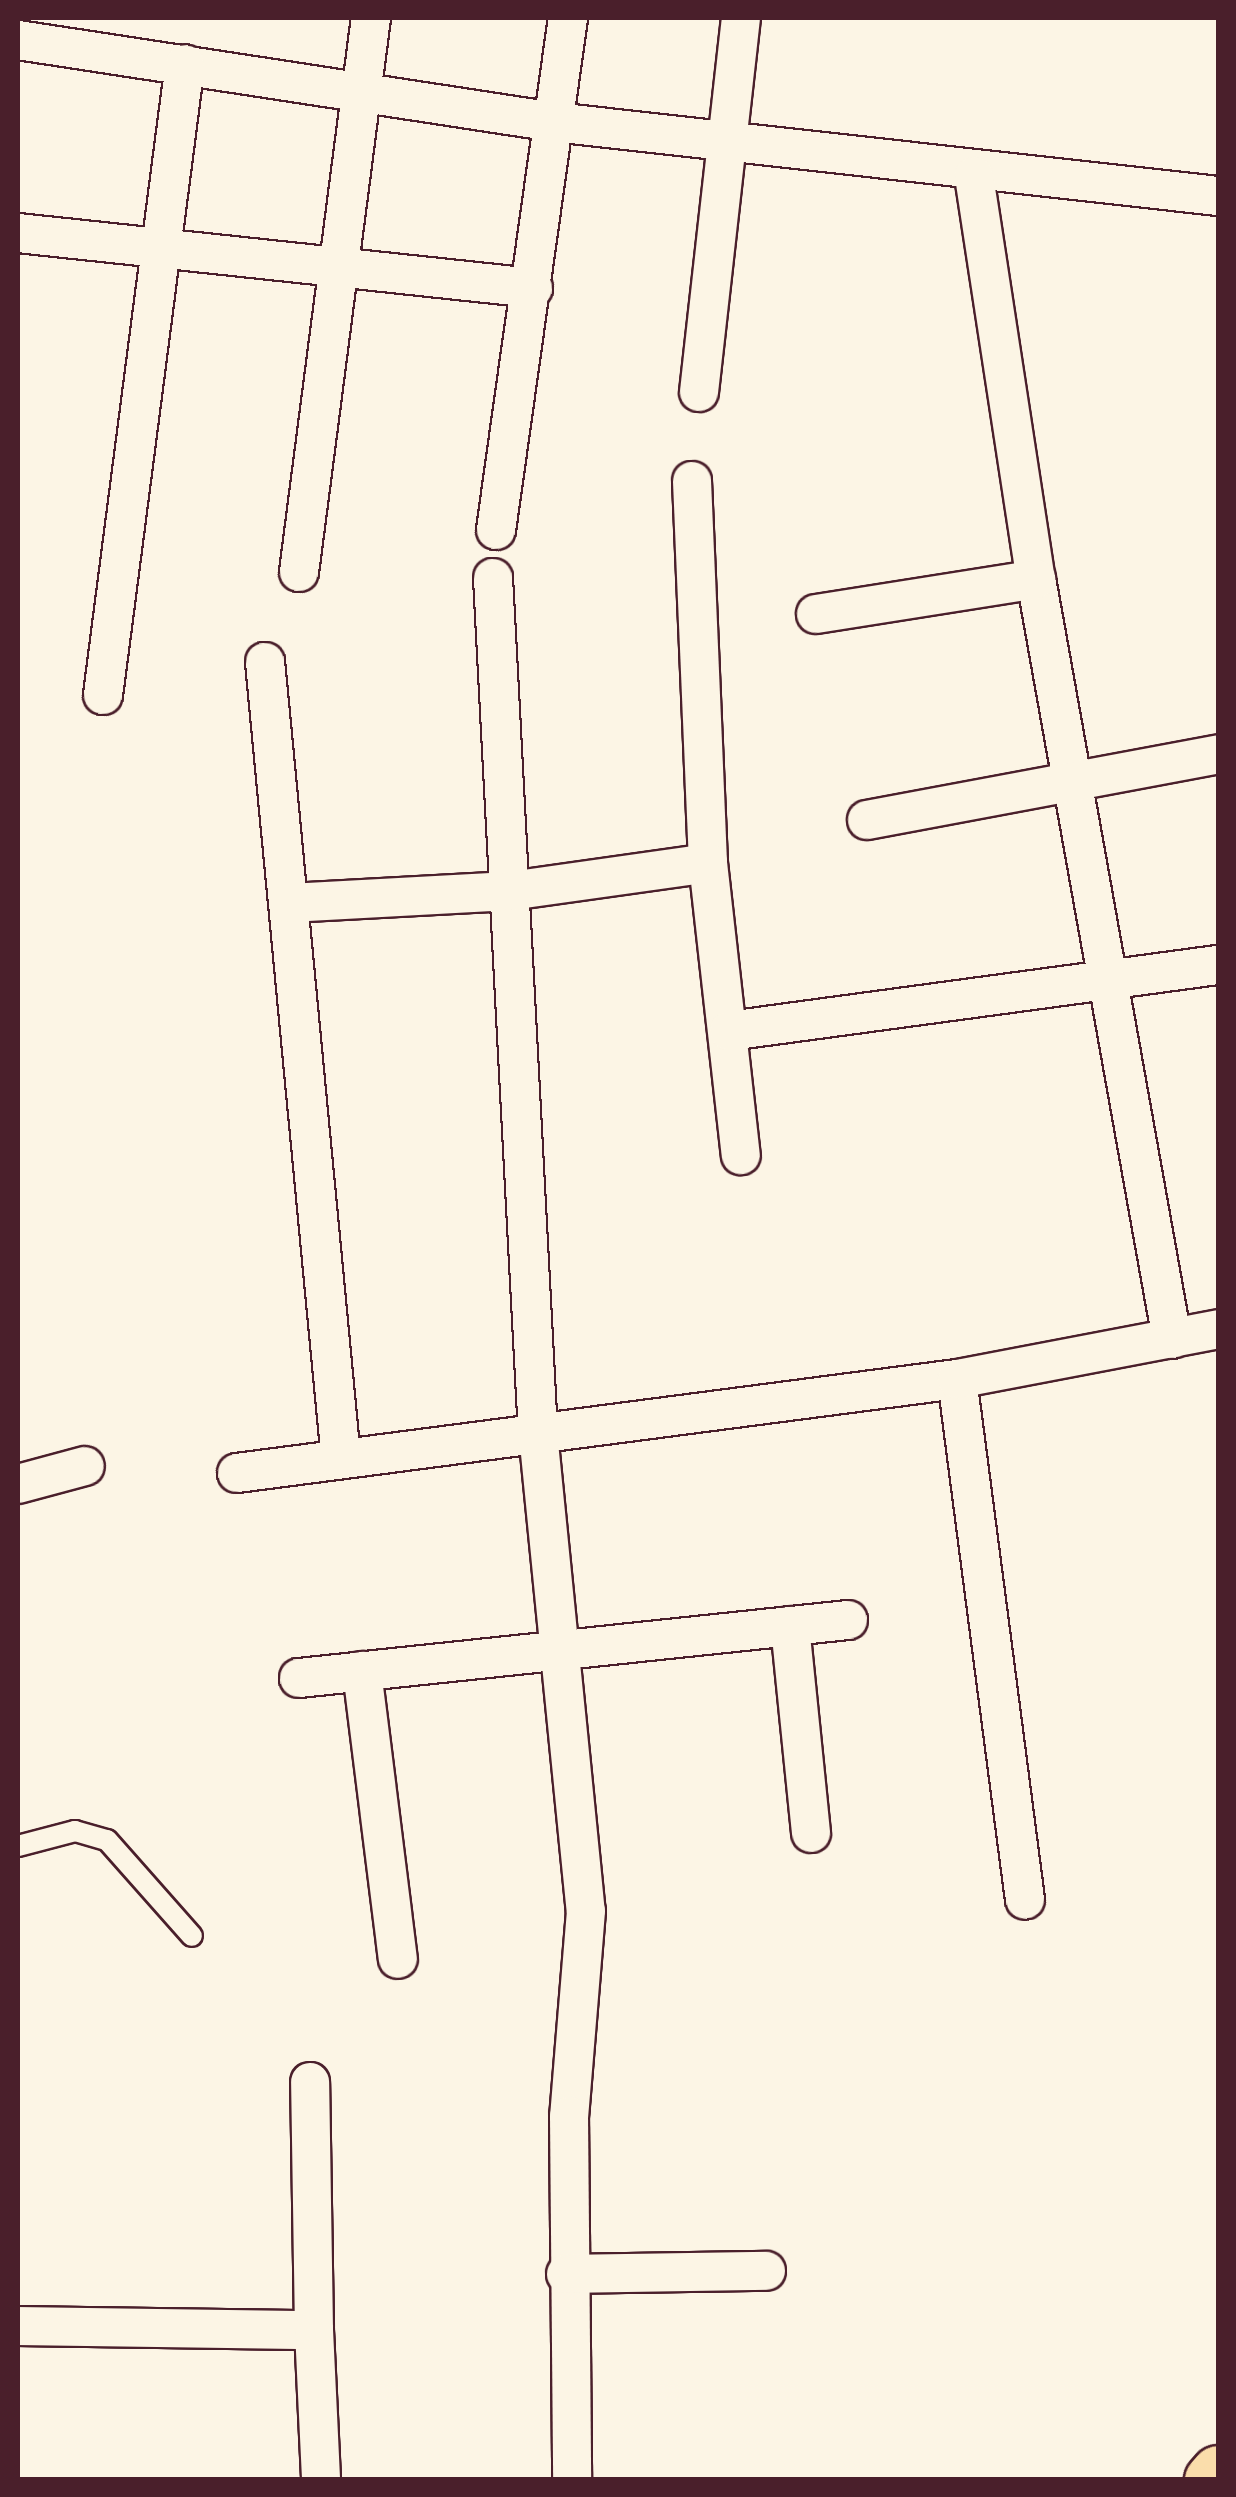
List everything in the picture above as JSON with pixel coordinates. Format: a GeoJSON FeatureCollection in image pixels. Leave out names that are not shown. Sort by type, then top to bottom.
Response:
{"type":"FeatureCollection","features":[{"type":"Feature","properties":{"kind":"highway"},"geometry":{"type":"LineString","coordinates":[[1212,2480],[1218,2473]]}},
{"type":"Feature","properties":{"kind":"street"},"geometry":{"type":"LineString","coordinates":[[300,572],[372,18]]}},
{"type":"Feature","properties":{"kind":"street"},"geometry":{"type":"LineString","coordinates":[[496,530],[568,18]]}},
{"type":"Feature","properties":{"kind":"street"},"geometry":{"type":"LineString","coordinates":[[699,392],[724,136],[741,18]]}},
{"type":"Feature","properties":{"kind":"street"},"geometry":{"type":"LineString","coordinates":[[18,40],[364,89],[554,122],[724,136],[968,174],[1218,196]]}},
{"type":"Feature","properties":{"kind":"street"},"geometry":{"type":"LineString","coordinates":[[102,694],[166,250],[185,64]]}},
{"type":"Feature","properties":{"kind":"street"},"geometry":{"type":"LineString","coordinates":[[968,174],[1036,579],[1078,775],[1108,979],[1172,1339]]}},
{"type":"Feature","properties":{"kind":"street"},"geometry":{"type":"LineString","coordinates":[[18,233],[533,288]]}},
{"type":"Feature","properties":{"kind":"street"},"geometry":{"type":"LineString","coordinates":[[692,481],[708,863],[742,1155]]}},
{"type":"Feature","properties":{"kind":"street"},"geometry":{"type":"LineString","coordinates":[[493,578],[538,1433],[586,1910],[566,2274],[572,2480]]}},
{"type":"Feature","properties":{"kind":"street"},"geometry":{"type":"LineString","coordinates":[[816,614],[1036,579]]}},
{"type":"Feature","properties":{"kind":"street"},"geometry":{"type":"LineString","coordinates":[[265,662],[341,1459]]}},
{"type":"Feature","properties":{"kind":"street"},"geometry":{"type":"LineString","coordinates":[[867,820],[1078,775],[1218,754]]}},
{"type":"Feature","properties":{"kind":"street"},"geometry":{"type":"LineString","coordinates":[[289,903],[510,891],[708,863]]}},
{"type":"Feature","properties":{"kind":"street"},"geometry":{"type":"LineString","coordinates":[[729,1031],[1218,965]]}},
{"type":"Feature","properties":{"kind":"street"},"geometry":{"type":"LineString","coordinates":[[237,1473],[957,1379],[1218,1329]]}},
{"type":"Feature","properties":{"kind":"street"},"geometry":{"type":"LineString","coordinates":[[957,1379],[1026,1900]]}},
{"type":"Feature","properties":{"kind":"street"},"geometry":{"type":"LineString","coordinates":[[18,1484],[85,1466]]}},
{"type":"Feature","properties":{"kind":"street"},"geometry":{"type":"LineString","coordinates":[[299,1678],[848,1620]]}},
{"type":"Feature","properties":{"kind":"street"},"geometry":{"type":"LineString","coordinates":[[790,1626],[811,1833]]}},
{"type":"Feature","properties":{"kind":"street"},"geometry":{"type":"LineString","coordinates":[[362,1671],[398,1960]]}},
{"type":"Feature","properties":{"kind":"street"},"geometry":{"type":"LineString","coordinates":[[310,2082],[320,2480]]}},
{"type":"Feature","properties":{"kind":"street"},"geometry":{"type":"LineString","coordinates":[[566,2274],[766,2271]]}},
{"type":"Feature","properties":{"kind":"street"},"geometry":{"type":"LineString","coordinates":[[18,2326],[314,2330]]}},
{"type":"Feature","properties":{"kind":"lane"},"geometry":{"type":"LineString","coordinates":[[18,1846],[75,1831],[106,1840],[192,1936]]}}]}
